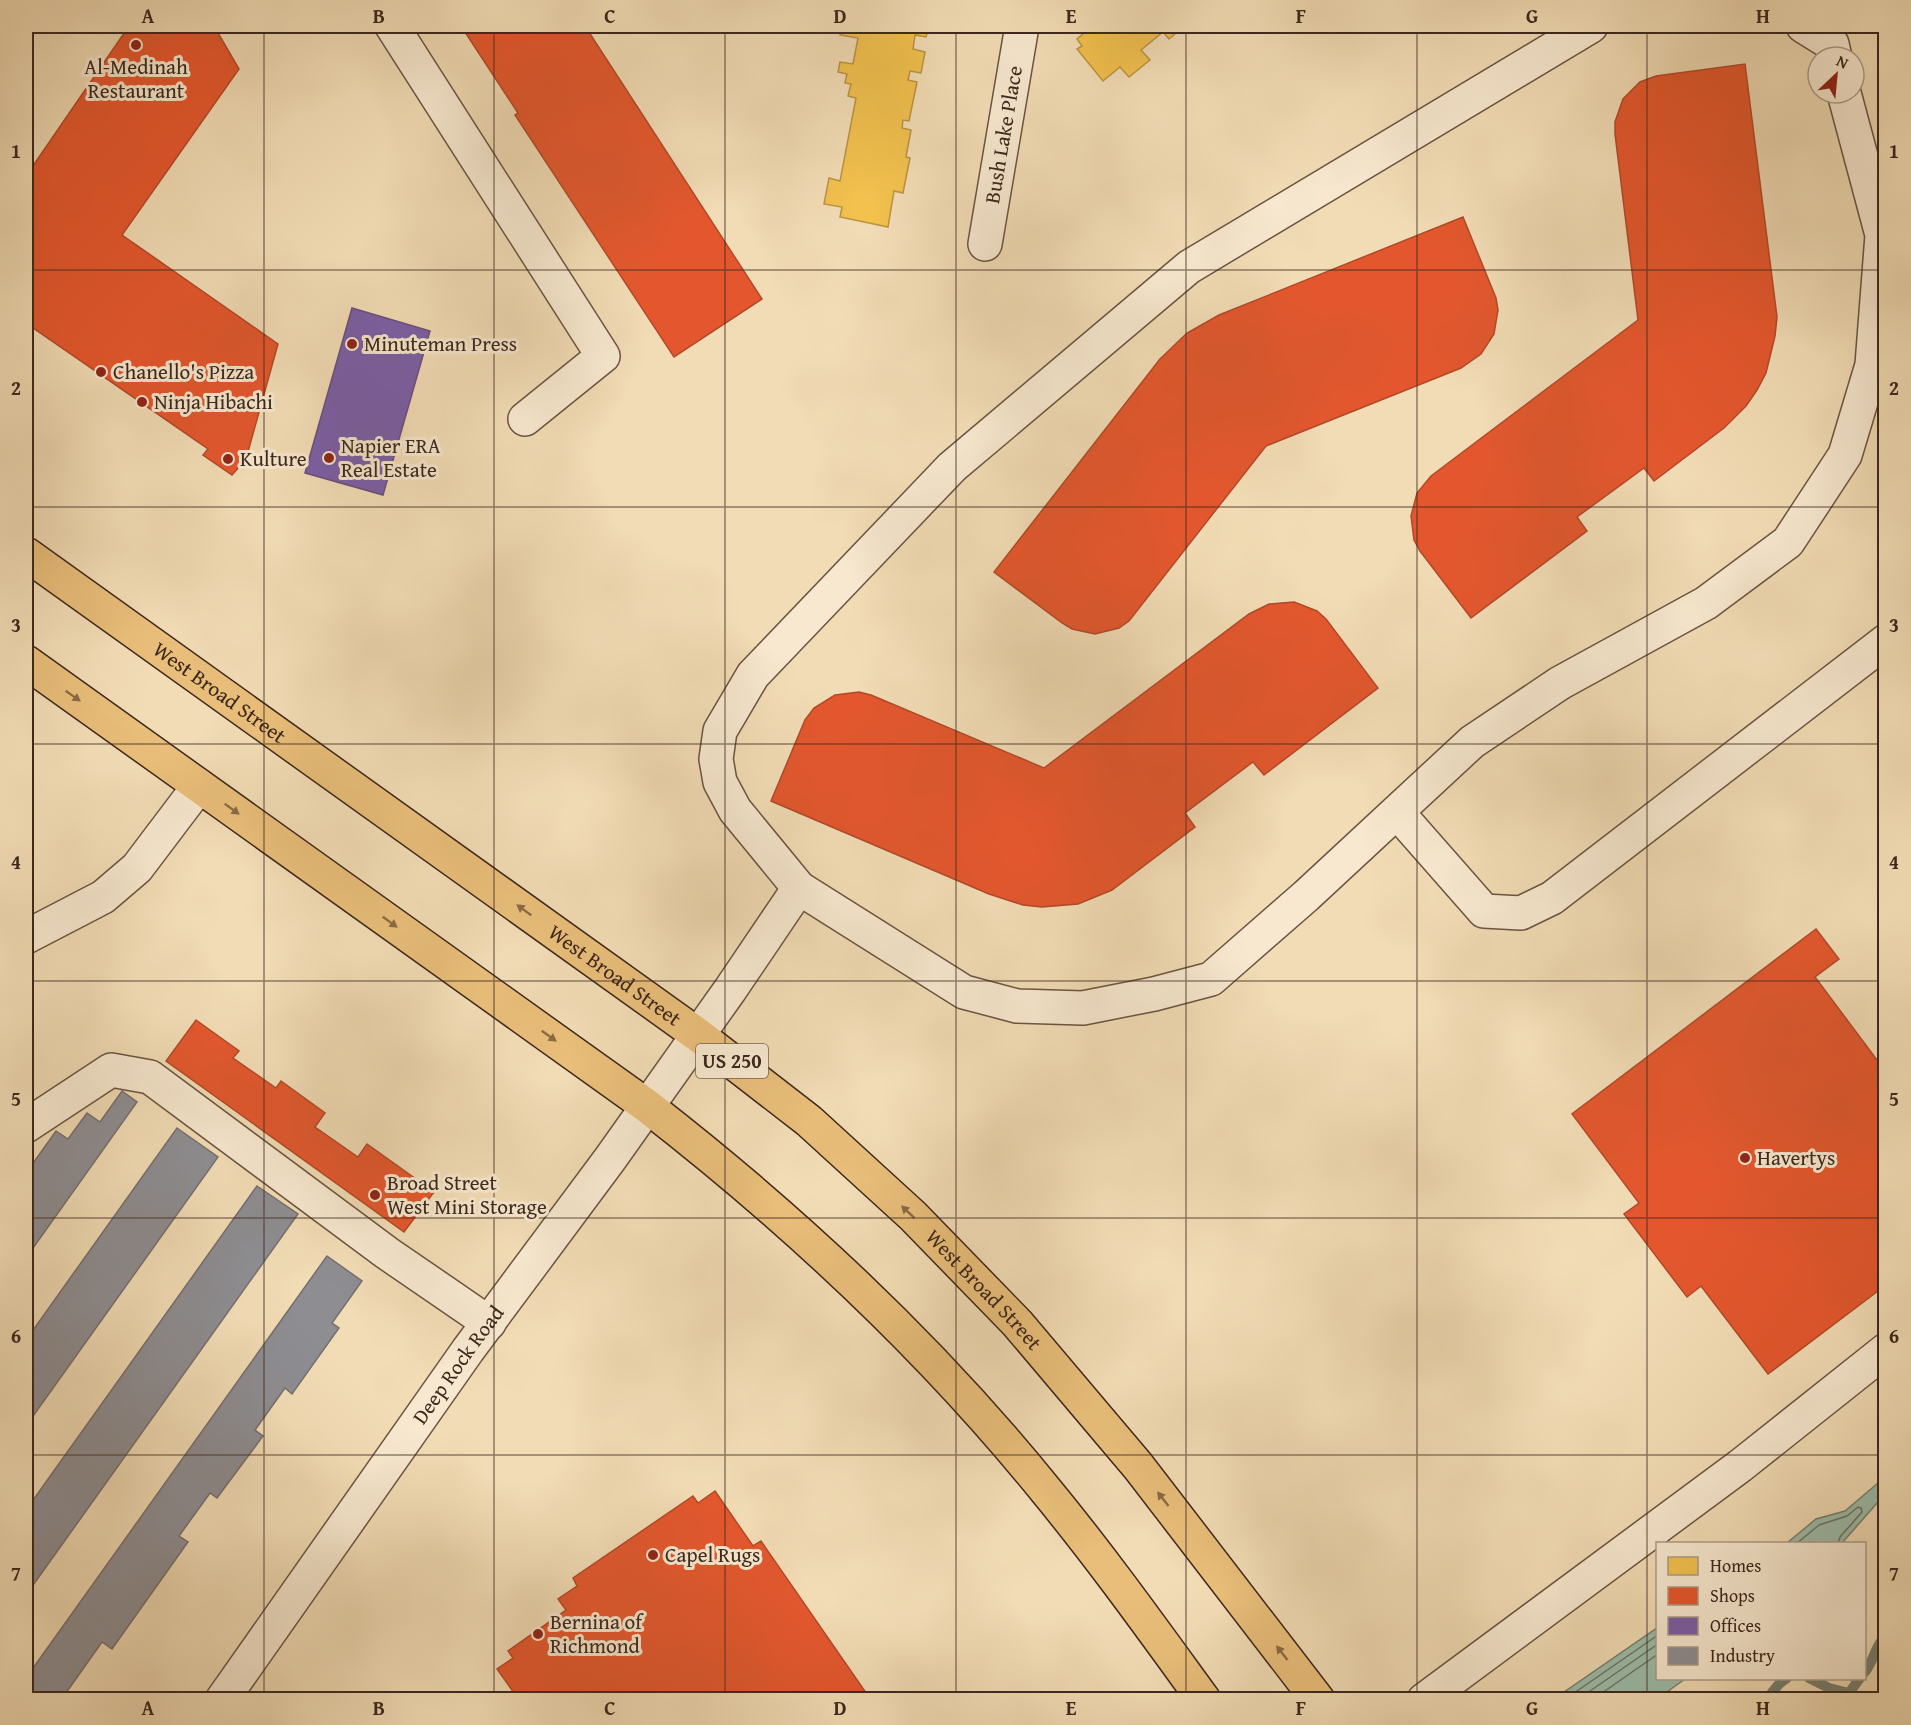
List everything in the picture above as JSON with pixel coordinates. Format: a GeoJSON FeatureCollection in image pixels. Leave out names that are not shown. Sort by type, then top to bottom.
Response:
{"type":"FeatureCollection","features":[{"type":"Feature","properties":{"kind":"main road","name":"West Broad Street"},"geometry":{"type":"LineString","coordinates":[[26,554],[698,1035],[809,1121],[913,1216],[974,1276],[1138,1466],[1318,1700]]}},
{"type":"Feature","properties":{"kind":"main road"},"geometry":{"type":"LineString","coordinates":[[26,662],[647,1106],[769,1205],[912,1339],[1004,1440],[1048,1493],[1204,1700]]}},
{"type":"Feature","properties":{"kind":"street"},"geometry":{"type":"LineString","coordinates":[[392,26],[603,356],[525,419]]}},
{"type":"Feature","properties":{"kind":"street","name":"Bush Lake Place"},"geometry":{"type":"LineString","coordinates":[[986,244],[1022,26]]}},
{"type":"Feature","properties":{"kind":"street"},"geometry":{"type":"LineString","coordinates":[[1591,26],[1189,267],[952,467],[753,675],[720,731],[716,759],[720,782],[735,810],[800,888],[964,992],[1017,1006],[1083,1008],[1211,980],[1306,896],[1472,742],[1560,683],[1706,603],[1788,542],[1845,455],[1872,364],[1884,235],[1848,105]]}},
{"type":"Feature","properties":{"kind":"street"},"geometry":{"type":"LineString","coordinates":[[1803,26],[1832,45]]}},
{"type":"Feature","properties":{"kind":"street"},"geometry":{"type":"LineString","coordinates":[[1397,812],[1484,911],[1521,913],[1552,898],[1886,641]]}},
{"type":"Feature","properties":{"kind":"street"},"geometry":{"type":"LineString","coordinates":[[26,937],[103,897],[136,868],[200,786]]}},
{"type":"Feature","properties":{"kind":"street","name":"Deep Rock Road"},"geometry":{"type":"LineString","coordinates":[[222,1700],[489,1323],[698,1035],[800,888]]}},
{"type":"Feature","properties":{"kind":"street"},"geometry":{"type":"LineString","coordinates":[[26,1126],[111,1070],[150,1077],[387,1253],[489,1323]]}},
{"type":"Feature","properties":{"kind":"street"},"geometry":{"type":"LineString","coordinates":[[1424,1700],[1740,1466],[1886,1350]]}},
{"type":"Feature","properties":{"kind":"water"},"geometry":{"type":"Polygon","coordinates":[[[1885,1477],[1885,1494],[1843,1542],[1788,1542],[1816,1519],[1845,1511],[1885,1477]]]}},
{"type":"Feature","properties":{"kind":"water"},"geometry":{"type":"Polygon","coordinates":[[[1656,1629],[1656,1680],[1684,1680],[1657,1699],[1554,1699],[1656,1629]]]}},
{"type":"Feature","properties":{"kind":"building: Homes"},"geometry":{"type":"Polygon","coordinates":[[[842,26],[929,26],[926,37],[915,35],[913,49],[925,52],[921,73],[910,71],[908,80],[917,82],[909,121],[903,120],[902,128],[911,130],[906,157],[910,158],[903,193],[894,191],[888,227],[840,217],[842,207],[824,204],[829,178],[840,181],[856,98],[848,96],[851,84],[845,83],[847,74],[838,72],[840,62],[853,64],[858,38],[840,35],[842,26]]]}},
{"type":"Feature","properties":{"kind":"building: Homes"},"geometry":{"type":"Polygon","coordinates":[[[1084,26],[1178,26],[1181,29],[1169,39],[1163,32],[1141,50],[1150,60],[1129,77],[1120,67],[1103,81],[1077,49],[1082,46],[1077,39],[1088,30],[1084,26]]]}},
{"type":"Feature","properties":{"kind":"building: Shops"},"geometry":{"type":"Polygon","coordinates":[[[129,26],[214,26],[239,69],[122,235],[278,344],[246,459],[232,475],[203,455],[208,449],[26,323],[26,176],[129,26]]]}},
{"type":"Feature","properties":{"kind":"building: Shops"},"geometry":{"type":"Polygon","coordinates":[[[461,26],[585,26],[762,299],[674,357],[515,115],[518,113],[461,26]]]}},
{"type":"Feature","properties":{"kind":"building: Shops"},"geometry":{"type":"Polygon","coordinates":[[[1745,64],[1777,317],[1766,373],[1746,406],[1724,428],[1654,481],[1644,468],[1577,517],[1587,531],[1471,618],[1414,540],[1411,516],[1417,493],[1431,476],[1638,320],[1615,134],[1615,122],[1623,99],[1640,82],[1656,76],[1745,64]]]}},
{"type":"Feature","properties":{"kind":"building: Shops"},"geometry":{"type":"Polygon","coordinates":[[[1463,217],[1496,298],[1498,310],[1494,334],[1481,354],[1461,368],[1266,446],[1129,621],[1119,628],[1095,634],[1072,629],[994,572],[1160,359],[1187,333],[1219,315],[1463,217]]]}},
{"type":"Feature","properties":{"kind":"building: Shops"},"geometry":{"type":"Polygon","coordinates":[[[1294,602],[1317,611],[1326,619],[1378,688],[1264,775],[1253,762],[1185,813],[1195,827],[1112,890],[1078,904],[1042,907],[1023,905],[989,894],[771,801],[805,720],[814,708],[835,695],[859,692],[871,695],[1044,768],[1249,614],[1269,604],[1294,602]]]}},
{"type":"Feature","properties":{"kind":"building: Shops","name":"Havertys"},"geometry":{"type":"Polygon","coordinates":[[[1816,929],[1839,959],[1815,977],[1886,1072],[1886,1285],[1768,1374],[1701,1286],[1687,1297],[1624,1214],[1639,1203],[1572,1114],[1816,929]]]}},
{"type":"Feature","properties":{"kind":"building: Shops"},"geometry":{"type":"Polygon","coordinates":[[[196,1020],[239,1051],[233,1058],[276,1088],[281,1081],[325,1113],[315,1127],[358,1157],[367,1144],[434,1192],[404,1232],[166,1061],[196,1020]]]}},
{"type":"Feature","properties":{"kind":"building: Shops"},"geometry":{"type":"Polygon","coordinates":[[[715,1491],[753,1546],[761,1541],[871,1700],[519,1700],[497,1669],[513,1658],[508,1651],[566,1610],[558,1599],[577,1586],[573,1578],[693,1496],[698,1503],[715,1491]]]}},
{"type":"Feature","properties":{"kind":"building: Offices"},"geometry":{"type":"Polygon","coordinates":[[[352,308],[430,331],[383,495],[305,473],[352,308]]]}},
{"type":"Feature","properties":{"kind":"building: Industry"},"geometry":{"type":"Polygon","coordinates":[[[122,1091],[137,1102],[26,1258],[26,1173],[56,1131],[68,1139],[87,1113],[100,1122],[122,1091]]]}},
{"type":"Feature","properties":{"kind":"building: Industry"},"geometry":{"type":"Polygon","coordinates":[[[177,1128],[218,1157],[26,1426],[26,1340],[177,1128]]]}},
{"type":"Feature","properties":{"kind":"building: Industry"},"geometry":{"type":"Polygon","coordinates":[[[257,1186],[298,1214],[26,1595],[26,1510],[257,1186]]]}},
{"type":"Feature","properties":{"kind":"building: Industry"},"geometry":{"type":"Polygon","coordinates":[[[327,1256],[362,1281],[332,1323],[339,1328],[292,1394],[285,1388],[255,1430],[263,1436],[217,1498],[210,1493],[179,1536],[188,1542],[112,1649],[102,1642],[61,1700],[26,1700],[26,1678],[327,1256]]]}},
{"type":"Feature","properties":{"kind":"waterway"},"geometry":{"type":"LineString","coordinates":[[1866,1670],[1886,1635]]}},
{"type":"Feature","properties":{"kind":"waterway"},"geometry":{"type":"LineString","coordinates":[[1766,1700],[1784,1680]]}},
{"type":"Feature","properties":{"kind":"waterway"},"geometry":{"type":"LineString","coordinates":[[1813,1680],[1829,1688],[1849,1693],[1859,1680]]}},
{"type":"Feature","properties":{"kind":"place","name":"Al-Medinah Restaurant"},"geometry":{"type":"Point","coordinates":[136,45]}},
{"type":"Feature","properties":{"kind":"place","name":"Minuteman Press"},"geometry":{"type":"Point","coordinates":[352,344]}},
{"type":"Feature","properties":{"kind":"place","name":"Chanello's Pizza"},"geometry":{"type":"Point","coordinates":[101,372]}},
{"type":"Feature","properties":{"kind":"place","name":"Ninja Hibachi"},"geometry":{"type":"Point","coordinates":[142,402]}},
{"type":"Feature","properties":{"kind":"place","name":"Napier ERA Real Estate"},"geometry":{"type":"Point","coordinates":[329,458]}},
{"type":"Feature","properties":{"kind":"place","name":"Kulture"},"geometry":{"type":"Point","coordinates":[228,459]}},
{"type":"Feature","properties":{"kind":"place","name":"Havertys"},"geometry":{"type":"Point","coordinates":[1745,1158]}},
{"type":"Feature","properties":{"kind":"place","name":"Broad Street West Mini Storage"},"geometry":{"type":"Point","coordinates":[375,1195]}},
{"type":"Feature","properties":{"kind":"place","name":"Capel Rugs"},"geometry":{"type":"Point","coordinates":[653,1555]}},
{"type":"Feature","properties":{"kind":"place","name":"Bernina of Richmond"},"geometry":{"type":"Point","coordinates":[538,1634]}}]}
